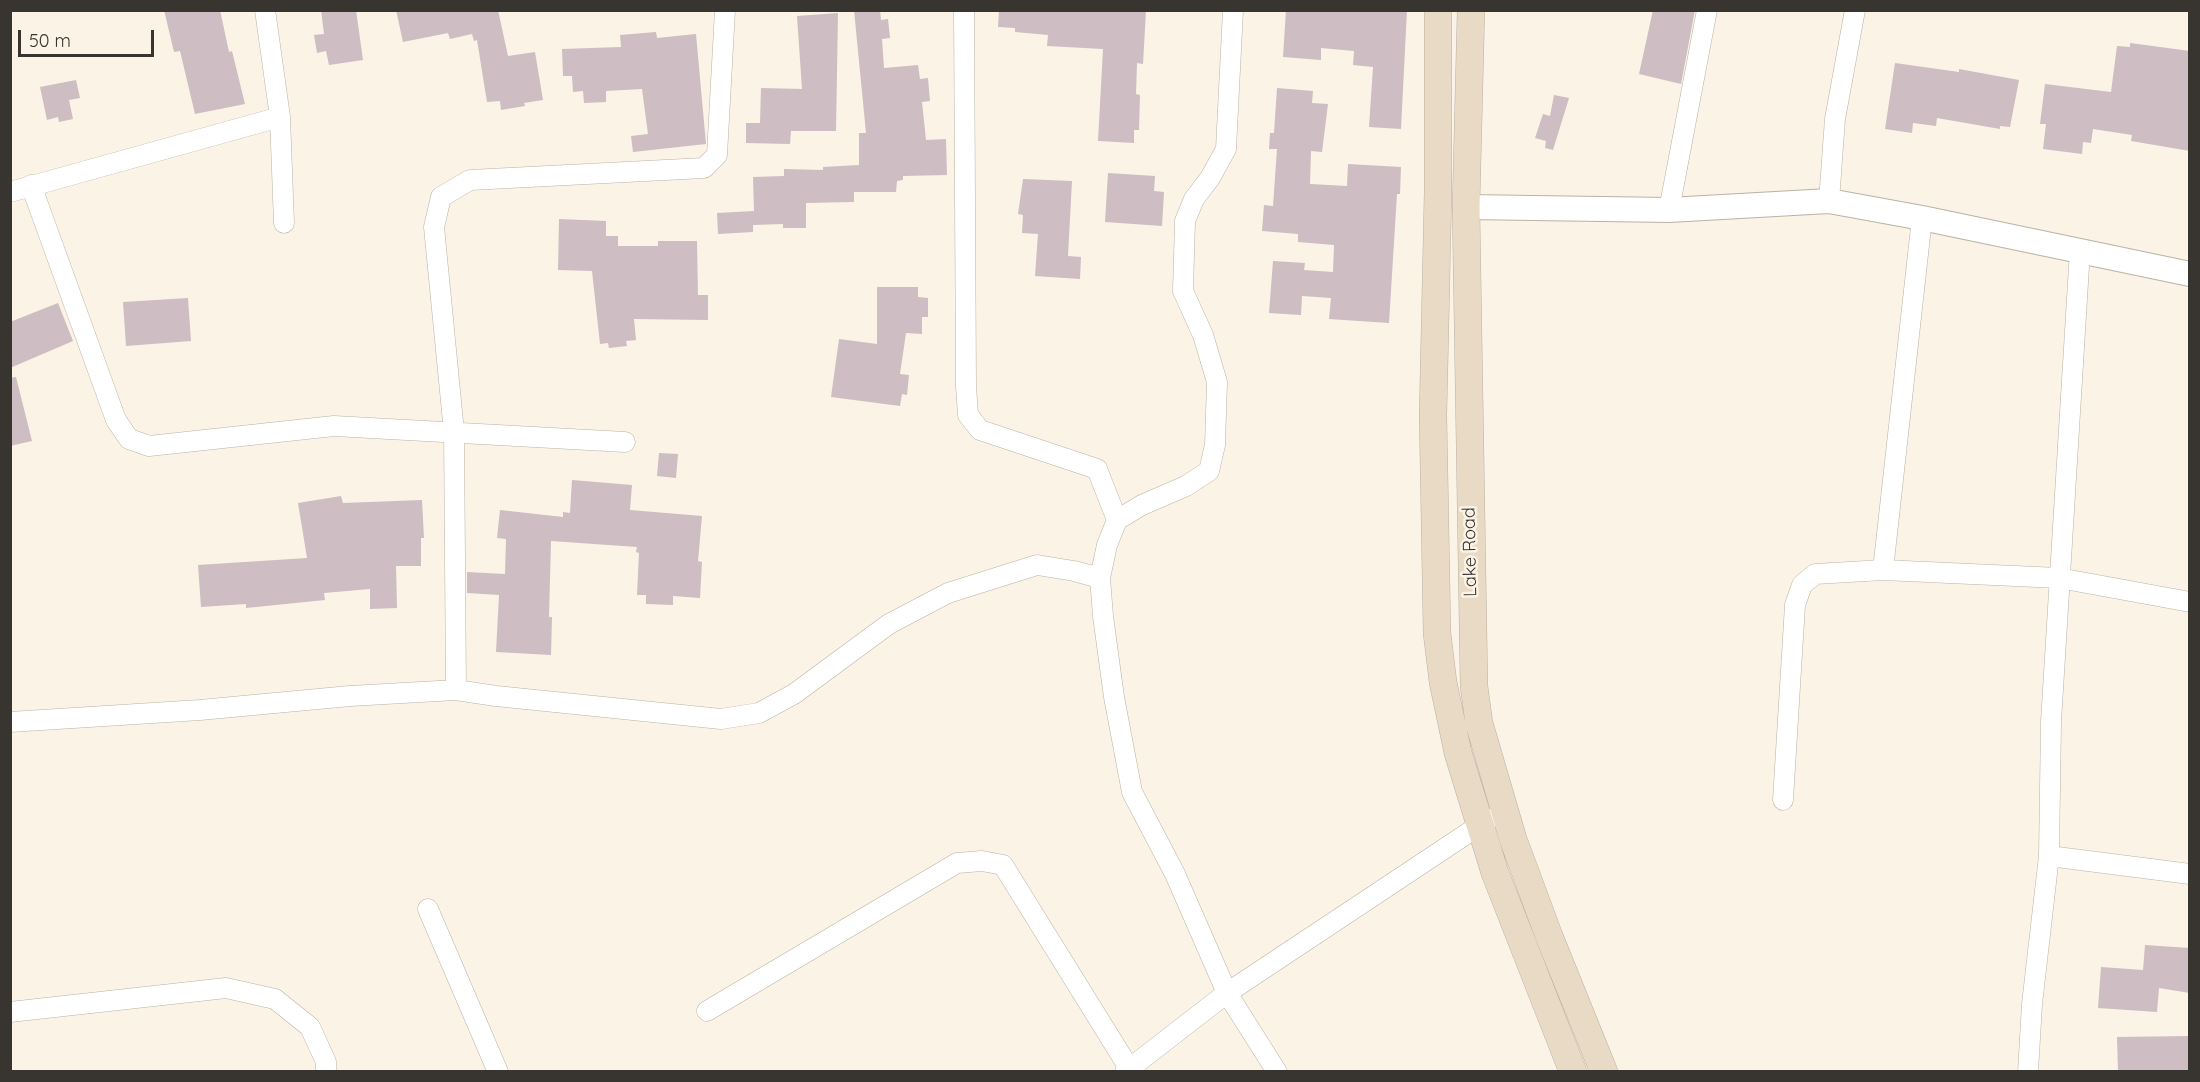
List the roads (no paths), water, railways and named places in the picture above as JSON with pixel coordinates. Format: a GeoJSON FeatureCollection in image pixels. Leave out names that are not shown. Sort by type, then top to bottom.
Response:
{"type":"FeatureCollection","features":[{"type":"Feature","properties":{"kind":"main road","name":"Lake Road"},"geometry":{"type":"LineString","coordinates":[[1438,10],[1438,192],[1432,415],[1437,633],[1443,682],[1458,753],[1495,873],[1573,1071]]}},
{"type":"Feature","properties":{"kind":"main road","name":"Lake Road"},"geometry":{"type":"LineString","coordinates":[[1471,10],[1466,207],[1474,686],[1479,723],[1505,811],[1541,915],[1604,1071]]}},
{"type":"Feature","properties":{"kind":"street"},"geometry":{"type":"LineString","coordinates":[[265,10],[280,117],[284,223]]}},
{"type":"Feature","properties":{"kind":"street"},"geometry":{"type":"LineString","coordinates":[[456,690],[453,432],[434,227],[441,197],[470,180],[704,168],[717,155],[725,10]]}},
{"type":"Feature","properties":{"kind":"street"},"geometry":{"type":"LineString","coordinates":[[964,10],[968,415],[980,430],[1097,469],[1116,520]]}},
{"type":"Feature","properties":{"kind":"street"},"geometry":{"type":"LineString","coordinates":[[1233,10],[1226,149],[1210,178],[1194,199],[1185,221],[1183,291],[1203,335],[1217,382],[1215,445],[1209,471],[1186,486],[1142,504],[1116,520],[1100,578],[1102,616],[1114,697],[1132,792],[1175,874],[1227,993],[1277,1071]]}},
{"type":"Feature","properties":{"kind":"street"},"geometry":{"type":"LineString","coordinates":[[1669,210],[1707,10]]}},
{"type":"Feature","properties":{"kind":"street"},"geometry":{"type":"LineString","coordinates":[[1829,201],[1835,119],[1855,10]]}},
{"type":"Feature","properties":{"kind":"street"},"geometry":{"type":"LineString","coordinates":[[10,192],[280,117]]}},
{"type":"Feature","properties":{"kind":"street"},"geometry":{"type":"LineString","coordinates":[[31,185],[116,420],[129,439],[149,446],[334,426],[625,442]]}},
{"type":"Feature","properties":{"kind":"street"},"geometry":{"type":"LineString","coordinates":[[1466,207],[1669,210],[1829,201],[2190,274]]}},
{"type":"Feature","properties":{"kind":"street"},"geometry":{"type":"LineString","coordinates":[[1883,570],[1922,218]]}},
{"type":"Feature","properties":{"kind":"street"},"geometry":{"type":"LineString","coordinates":[[2028,1071],[2032,1004],[2049,856],[2051,722],[2080,250]]}},
{"type":"Feature","properties":{"kind":"street"},"geometry":{"type":"LineString","coordinates":[[10,722],[456,690],[721,719],[759,713],[794,694],[889,624],[948,593],[1037,565],[1100,578]]}},
{"type":"Feature","properties":{"kind":"street"},"geometry":{"type":"LineString","coordinates":[[1783,800],[1795,605],[1802,585],[1815,574],[1883,570],[2059,578],[2190,602]]}},
{"type":"Feature","properties":{"kind":"street"},"geometry":{"type":"LineString","coordinates":[[707,1011],[957,863],[982,861],[1003,865],[1127,1070],[1227,993],[1480,824],[1505,811]]}},
{"type":"Feature","properties":{"kind":"street"},"geometry":{"type":"LineString","coordinates":[[2049,856],[2190,874]]}},
{"type":"Feature","properties":{"kind":"street"},"geometry":{"type":"LineString","coordinates":[[428,909],[498,1071]]}},
{"type":"Feature","properties":{"kind":"street"},"geometry":{"type":"LineString","coordinates":[[10,1012],[226,988],[275,999],[310,1027],[326,1062],[326,1071]]}}]}
